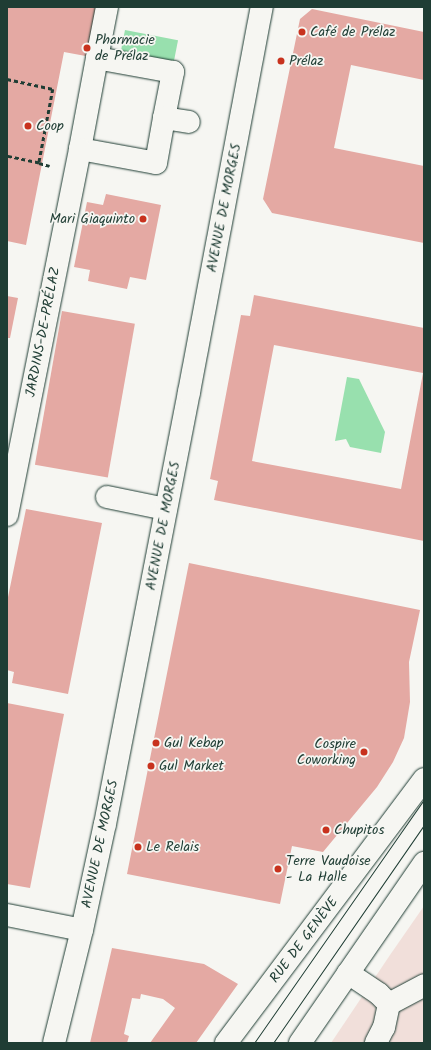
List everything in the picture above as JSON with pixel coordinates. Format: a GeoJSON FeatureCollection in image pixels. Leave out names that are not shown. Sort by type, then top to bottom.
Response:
{"type":"FeatureCollection","features":[{"type":"Feature","properties":{"kind":"main road","name":"JARDINS-DE-PRÉLAZ"},"geometry":{"type":"LineString","coordinates":[[7,515],[107,7]]}},
{"type":"Feature","properties":{"kind":"main road","name":"AVENUE DE MORGES"},"geometry":{"type":"LineString","coordinates":[[54,1043],[82,930],[105,824],[262,7]]}},
{"type":"Feature","properties":{"kind":"main road"},"geometry":{"type":"LineString","coordinates":[[80,149],[156,163],[173,72],[97,58]]}},
{"type":"Feature","properties":{"kind":"main road"},"geometry":{"type":"LineString","coordinates":[[164,118],[189,122]]}},
{"type":"Feature","properties":{"kind":"main road"},"geometry":{"type":"LineString","coordinates":[[107,497],[166,509]]}},
{"type":"Feature","properties":{"kind":"main road","name":"RUE DE GENÈVE"},"geometry":{"type":"LineString","coordinates":[[226,1043],[424,779]]}},
{"type":"Feature","properties":{"kind":"main road"},"geometry":{"type":"LineString","coordinates":[[300,1043],[424,863]]}},
{"type":"Feature","properties":{"kind":"main road"},"geometry":{"type":"LineString","coordinates":[[7,915],[82,930]]}},
{"type":"Feature","properties":{"kind":"main road"},"geometry":{"type":"LineString","coordinates":[[348,973],[379,994],[388,1004]]}},
{"type":"Feature","properties":{"kind":"main road"},"geometry":{"type":"LineString","coordinates":[[388,1004],[424,985]]}},
{"type":"Feature","properties":{"kind":"main road"},"geometry":{"type":"LineString","coordinates":[[376,1043],[384,1027],[388,1004]]}},
{"type":"Feature","properties":{"kind":"path"},"geometry":{"type":"LineString","coordinates":[[7,79],[53,89],[39,163],[7,156]]}},
{"type":"Feature","properties":{"kind":"shaded area"},"geometry":{"type":"Polygon","coordinates":[[[424,906],[424,1043],[331,1043],[390,955],[424,906]]]}},
{"type":"Feature","properties":{"kind":"green space"},"geometry":{"type":"Polygon","coordinates":[[[125,30],[178,40],[173,64],[120,54],[125,30]]]}},
{"type":"Feature","properties":{"kind":"green space"},"geometry":{"type":"Polygon","coordinates":[[[347,377],[359,379],[385,432],[381,453],[350,447],[346,439],[335,441],[347,377]]]}},
{"type":"Feature","properties":{"kind":"building"},"geometry":{"type":"Polygon","coordinates":[[[7,7],[101,7],[91,57],[64,52],[26,245],[7,241],[7,7]]]}},
{"type":"Feature","properties":{"kind":"building"},"geometry":{"type":"Polygon","coordinates":[[[312,9],[424,32],[424,80],[351,65],[334,148],[424,166],[424,243],[272,213],[263,199],[300,19],[312,9]]]}},
{"type":"Feature","properties":{"kind":"building"},"geometry":{"type":"Polygon","coordinates":[[[106,194],[161,205],[146,280],[130,277],[127,289],[88,281],[90,270],[74,267],[87,202],[103,205],[106,194]]]}},
{"type":"Feature","properties":{"kind":"building"},"geometry":{"type":"Polygon","coordinates":[[[254,295],[424,328],[424,541],[214,500],[218,481],[210,479],[241,315],[250,316],[254,295]],[[274,345],[252,461],[401,489],[423,373],[274,345]]]}},
{"type":"Feature","properties":{"kind":"building"},"geometry":{"type":"Polygon","coordinates":[[[7,296],[18,298],[10,338],[7,338],[7,296]]]}},
{"type":"Feature","properties":{"kind":"building"},"geometry":{"type":"Polygon","coordinates":[[[62,311],[135,324],[108,477],[35,465],[62,311]]]}},
{"type":"Feature","properties":{"kind":"building"},"geometry":{"type":"Polygon","coordinates":[[[26,509],[102,523],[68,694],[12,683],[14,672],[7,670],[7,602],[26,509]]]}},
{"type":"Feature","properties":{"kind":"building"},"geometry":{"type":"Polygon","coordinates":[[[189,563],[420,610],[409,662],[410,702],[404,738],[393,762],[377,787],[323,852],[292,846],[280,904],[127,874],[189,563]]]}},
{"type":"Feature","properties":{"kind":"building"},"geometry":{"type":"Polygon","coordinates":[[[7,703],[64,714],[30,888],[7,884],[7,703]]]}},
{"type":"Feature","properties":{"kind":"building"},"geometry":{"type":"Polygon","coordinates":[[[112,948],[204,964],[238,984],[196,1043],[150,1043],[175,1008],[163,999],[141,994],[140,999],[132,998],[124,1034],[129,1036],[127,1043],[90,1043],[112,948]]]}},
{"type":"Feature","properties":{"kind":"tram line"},"geometry":{"type":"LineString","coordinates":[[254,1043],[424,799]]}},
{"type":"Feature","properties":{"kind":"tram line"},"geometry":{"type":"LineString","coordinates":[[273,1043],[424,825]]}},
{"type":"Feature","properties":{"kind":"place","name":"Café de Prélaz"},"geometry":{"type":"Point","coordinates":[302,32]}},
{"type":"Feature","properties":{"kind":"place","name":"Pharmacie de Prélaz"},"geometry":{"type":"Point","coordinates":[87,48]}},
{"type":"Feature","properties":{"kind":"place","name":"Prélaz"},"geometry":{"type":"Point","coordinates":[281,61]}},
{"type":"Feature","properties":{"kind":"place","name":"Coop"},"geometry":{"type":"Point","coordinates":[28,126]}},
{"type":"Feature","properties":{"kind":"place","name":"Mari Giaquinto"},"geometry":{"type":"Point","coordinates":[143,219]}},
{"type":"Feature","properties":{"kind":"place","name":"Gul Kebap"},"geometry":{"type":"Point","coordinates":[156,743]}},
{"type":"Feature","properties":{"kind":"place","name":"Cospire Coworking"},"geometry":{"type":"Point","coordinates":[364,752]}},
{"type":"Feature","properties":{"kind":"place","name":"Gul Market"},"geometry":{"type":"Point","coordinates":[151,766]}},
{"type":"Feature","properties":{"kind":"place","name":"Chupitos"},"geometry":{"type":"Point","coordinates":[326,830]}},
{"type":"Feature","properties":{"kind":"place","name":"Le Relais"},"geometry":{"type":"Point","coordinates":[138,847]}},
{"type":"Feature","properties":{"kind":"place","name":"Terre Vaudoise - La Halle"},"geometry":{"type":"Point","coordinates":[278,869]}}]}
